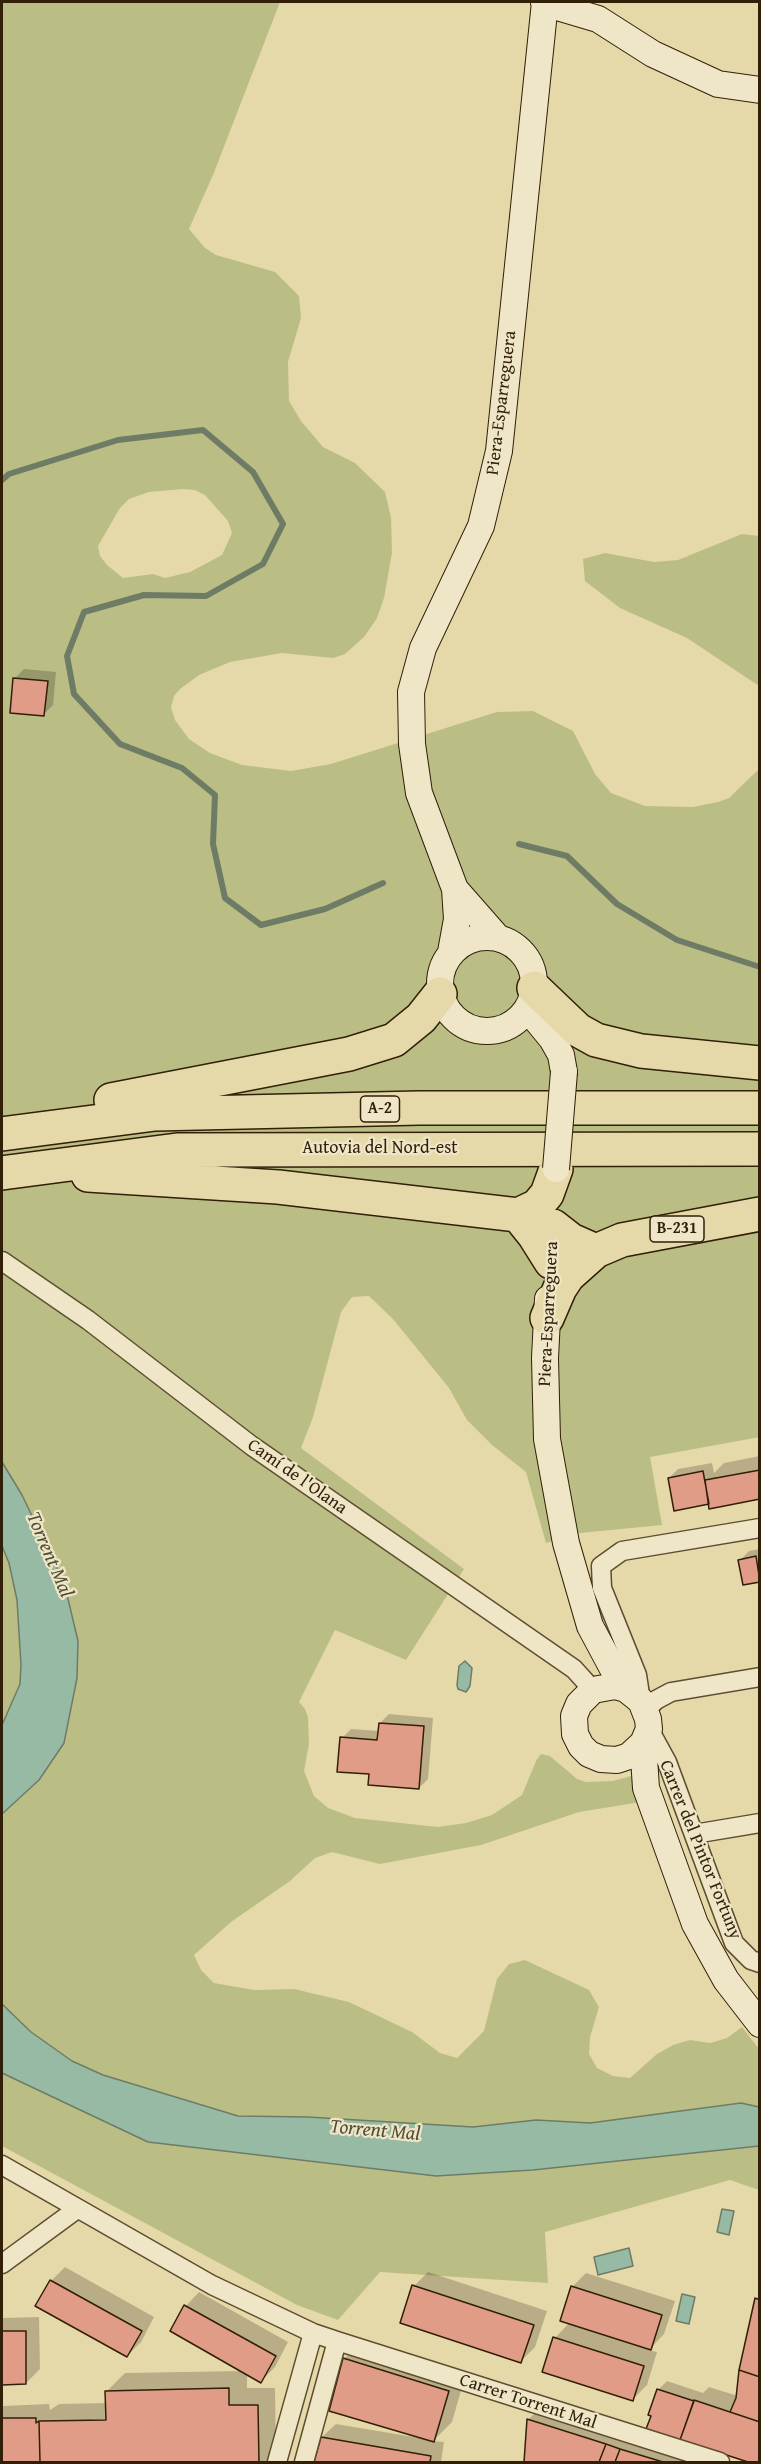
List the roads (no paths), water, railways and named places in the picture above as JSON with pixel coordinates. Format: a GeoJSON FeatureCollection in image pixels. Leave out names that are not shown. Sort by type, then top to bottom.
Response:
{"type":"FeatureCollection","features":[{"type":"Feature","properties":{"kind":"highway"},"geometry":{"type":"LineString","coordinates":[[2,1123],[349,1054],[394,1040],[421,1018],[440,994]]}},
{"type":"Feature","properties":{"kind":"highway"},"geometry":{"type":"LineString","coordinates":[[530,1000],[596,1040],[641,1051],[759,1063]]}},
{"type":"Feature","properties":{"kind":"highway","name":"Autovia del Nord-est"},"geometry":{"type":"LineString","coordinates":[[2,1134],[155,1114],[418,1108],[759,1108]]}},
{"type":"Feature","properties":{"kind":"highway","name":"Autovia del Nord-est"},"geometry":{"type":"LineString","coordinates":[[2,1173],[177,1150],[759,1149]]}},
{"type":"Feature","properties":{"kind":"highway"},"geometry":{"type":"LineString","coordinates":[[36,1167],[95,1177],[278,1187],[518,1215],[537,1206],[556,1181]]}},
{"type":"Feature","properties":{"kind":"highway","name":"B-231"},"geometry":{"type":"LineString","coordinates":[[547,1318],[568,1276],[596,1251],[622,1240],[759,1214]]}},
{"type":"Feature","properties":{"kind":"highway"},"geometry":{"type":"LineString","coordinates":[[518,1215],[551,1262]]}},
{"type":"Feature","properties":{"kind":"highway"},"geometry":{"type":"LineString","coordinates":[[553,1226],[571,1240],[596,1251]]}},
{"type":"Feature","properties":{"kind":"main road"},"geometry":{"type":"LineString","coordinates":[[545,2],[598,19],[653,54],[718,84],[759,90]]}},
{"type":"Feature","properties":{"kind":"main road","name":"Piera-Esparreguera"},"geometry":{"type":"LineString","coordinates":[[440,994],[440,977],[451,952],[458,920],[455,890],[419,793],[412,744],[411,692],[423,648],[481,526],[499,451],[545,2]]}},
{"type":"Feature","properties":{"kind":"main road","name":"Piera-Esparreguera"},"geometry":{"type":"LineString","coordinates":[[455,890],[498,938],[520,950],[529,961],[530,1000],[534,1017],[552,1039],[561,1055],[564,1072],[547,1318],[545,1411],[550,1465],[566,1543],[590,1626],[594,1690]]}},
{"type":"Feature","properties":{"kind":"main road"},"geometry":{"type":"LineString","coordinates":[[451,952],[467,940],[481,936],[498,938]]}},
{"type":"Feature","properties":{"kind":"main road"},"geometry":{"type":"LineString","coordinates":[[440,994],[446,1008],[456,1020],[477,1030],[500,1029],[514,1022],[530,1000]]}},
{"type":"Feature","properties":{"kind":"main road","name":"Piera-Esparreguera"},"geometry":{"type":"LineString","coordinates":[[590,1626],[641,1714],[646,1788]]}},
{"type":"Feature","properties":{"kind":"main road"},"geometry":{"type":"LineString","coordinates":[[615,1686],[641,1714],[629,1756],[617,1760],[601,1760],[589,1754],[575,1734],[574,1716],[579,1704],[594,1690],[615,1686]]}},
{"type":"Feature","properties":{"kind":"main road","name":"B-231"},"geometry":{"type":"LineString","coordinates":[[617,1760],[646,1788],[695,1924],[751,2003],[759,2024]]}},
{"type":"Feature","properties":{"kind":"street","name":"Camí de l'Olana"},"geometry":{"type":"LineString","coordinates":[[2,1261],[88,1320],[252,1446],[574,1669],[594,1690]]}},
{"type":"Feature","properties":{"kind":"street","name":"Carrer del Pintor Fortuny"},"geometry":{"type":"LineString","coordinates":[[759,1528],[622,1551],[601,1566],[602,1588],[637,1675],[641,1714],[667,1762],[734,1943],[751,1960],[759,1963]]}},
{"type":"Feature","properties":{"kind":"street"},"geometry":{"type":"LineString","coordinates":[[641,1714],[656,1700],[671,1692],[759,1677]]}},
{"type":"Feature","properties":{"kind":"street"},"geometry":{"type":"LineString","coordinates":[[694,1834],[759,1823]]}},
{"type":"Feature","properties":{"kind":"street"},"geometry":{"type":"LineString","coordinates":[[2,2165],[212,2285],[313,2333],[277,2463]]}},
{"type":"Feature","properties":{"kind":"street"},"geometry":{"type":"LineString","coordinates":[[2,2264],[77,2209]]}},
{"type":"Feature","properties":{"kind":"street","name":"Carrer Torrent Mal"},"geometry":{"type":"LineString","coordinates":[[313,2333],[720,2463]]}},
{"type":"Feature","properties":{"kind":"street"},"geometry":{"type":"LineString","coordinates":[[304,2463],[337,2341]]}},
{"type":"Feature","properties":{"kind":"water","name":"Torrent Mal"},"geometry":{"type":"Polygon","coordinates":[[[2,1462],[22,1495],[64,1582],[78,1641],[77,1678],[64,1743],[39,1780],[2,1814],[2,1725],[20,1684],[21,1665],[17,1600],[9,1563],[2,1546],[2,1462]]]}},
{"type":"Feature","properties":{"kind":"water"},"geometry":{"type":"Polygon","coordinates":[[[465,1661],[472,1668],[470,1686],[466,1692],[458,1689],[457,1685],[459,1666],[465,1661]]]}},
{"type":"Feature","properties":{"kind":"water","name":"Torrent Mal"},"geometry":{"type":"Polygon","coordinates":[[[2,2004],[31,2032],[72,2061],[103,2075],[238,2116],[308,2117],[473,2127],[536,2120],[590,2123],[741,2103],[759,2107],[759,2146],[533,2170],[436,2176],[148,2142],[2,2073],[2,2004]]]}},
{"type":"Feature","properties":{"kind":"water"},"geometry":{"type":"Polygon","coordinates":[[[722,2209],[734,2211],[729,2235],[717,2232],[722,2209]]]}},
{"type":"Feature","properties":{"kind":"water"},"geometry":{"type":"Polygon","coordinates":[[[629,2248],[633,2266],[598,2275],[594,2257],[629,2248]]]}},
{"type":"Feature","properties":{"kind":"water"},"geometry":{"type":"Polygon","coordinates":[[[682,2294],[695,2297],[689,2324],[676,2321],[682,2294]]]}},
{"type":"Feature","properties":{"kind":"waterway"},"geometry":{"type":"LineString","coordinates":[[2,480],[9,474],[118,440],[203,430],[253,472],[283,524],[263,564],[206,596],[144,595],[84,612],[67,656],[74,694],[120,744],[182,768],[215,795],[213,844],[225,898],[261,925],[325,909],[383,883]]}},
{"type":"Feature","properties":{"kind":"waterway"},"geometry":{"type":"LineString","coordinates":[[519,844],[567,856],[617,904],[677,940],[760,967]]}}]}
